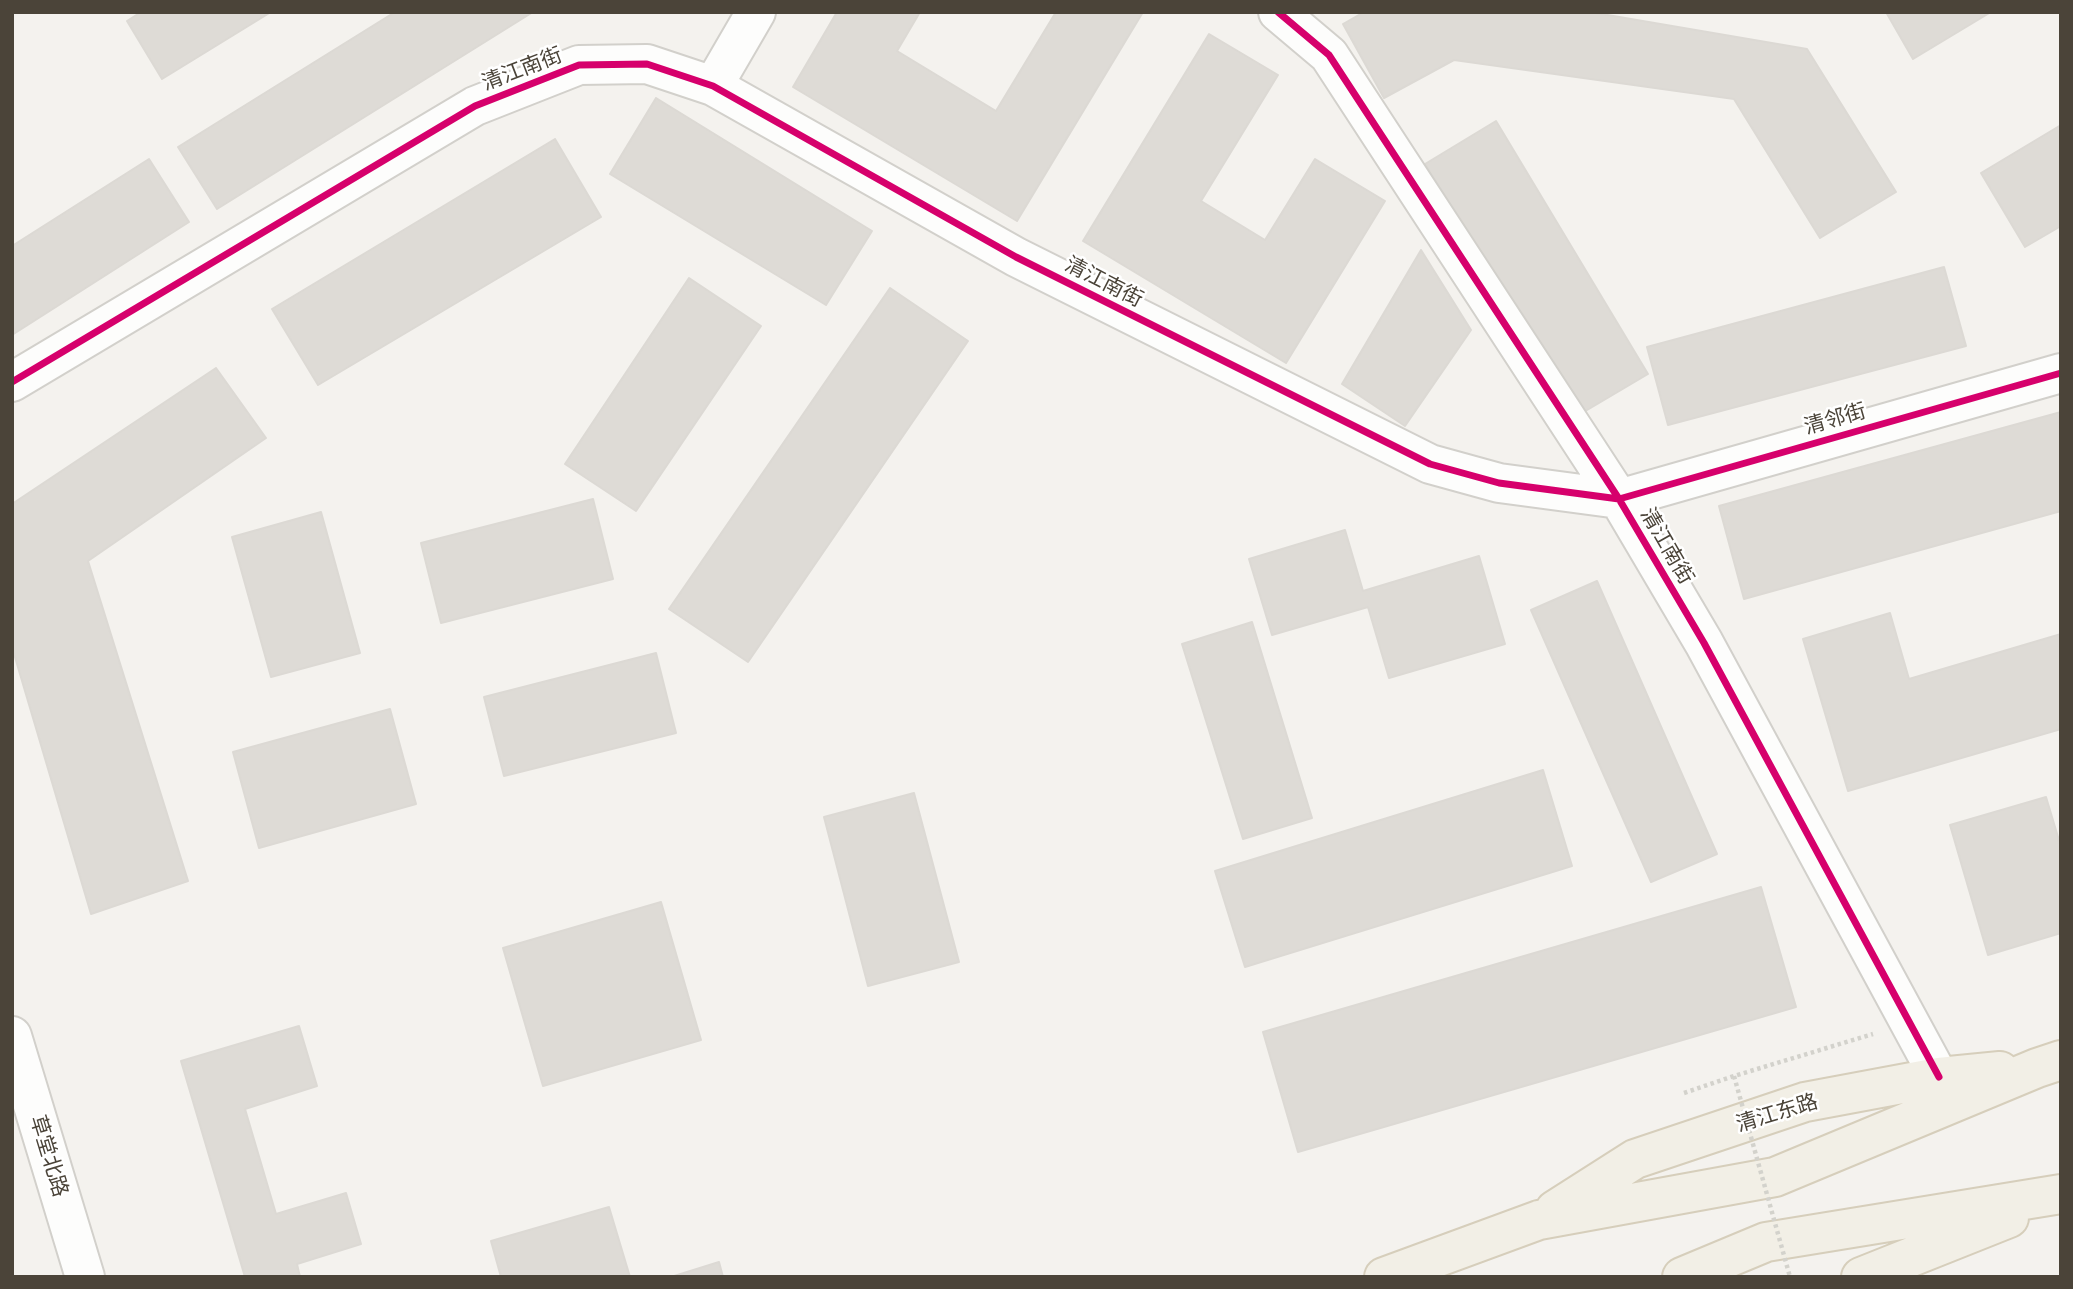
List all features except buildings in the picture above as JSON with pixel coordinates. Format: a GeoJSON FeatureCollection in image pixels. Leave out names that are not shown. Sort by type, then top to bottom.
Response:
{"type":"FeatureCollection","features":[{"type":"Feature","properties":{"kind":"main road","name":"清江东路"},"geometry":{"type":"LineString","coordinates":[[1539,1220],[1635,1159],[1805,1102],[1938,1077],[2049,1064]]}},
{"type":"Feature","properties":{"kind":"main road","name":"清江东路"},"geometry":{"type":"LineString","coordinates":[[1384,1277],[1539,1220],[1775,1177],[2049,1064]]}},
{"type":"Feature","properties":{"kind":"main road"},"geometry":{"type":"LineString","coordinates":[[1682,1277],[1766,1242],[2061,1196]]}},
{"type":"Feature","properties":{"kind":"main road"},"geometry":{"type":"LineString","coordinates":[[1861,1277],[2061,1196]]}},
{"type":"Feature","properties":{"kind":"street"},"geometry":{"type":"LineString","coordinates":[[713,86],[756,12]]}},
{"type":"Feature","properties":{"kind":"street"},"geometry":{"type":"LineString","coordinates":[[1278,12],[1329,55],[1619,499]]}},
{"type":"Feature","properties":{"kind":"street","name":"清江南街"},"geometry":{"type":"LineString","coordinates":[[12,382],[475,106],[579,65],[647,64],[713,86],[1016,257],[1430,464],[1499,483],[1619,499],[1704,643],[1938,1077]]}},
{"type":"Feature","properties":{"kind":"street","name":"清邻街"},"geometry":{"type":"LineString","coordinates":[[1619,499],[2061,373]]}},
{"type":"Feature","properties":{"kind":"street","name":"草堂北路"},"geometry":{"type":"LineString","coordinates":[[12,1036],[85,1277]]}},
{"type":"Feature","properties":{"kind":"path"},"geometry":{"type":"LineString","coordinates":[[1684,1093],[1880,1033]]}},
{"type":"Feature","properties":{"kind":"path"},"geometry":{"type":"LineString","coordinates":[[1734,1076],[1790,1277]]}},
{"type":"Feature","properties":{"kind":"cycle path"},"geometry":{"type":"LineString","coordinates":[[1278,12],[1329,55],[1619,499],[2061,373]]}},
{"type":"Feature","properties":{"kind":"cycle path"},"geometry":{"type":"LineString","coordinates":[[12,382],[475,106],[579,65],[647,64],[713,86],[1016,257],[1430,464],[1499,483],[1619,499],[1704,643],[1939,1077]]}}]}
